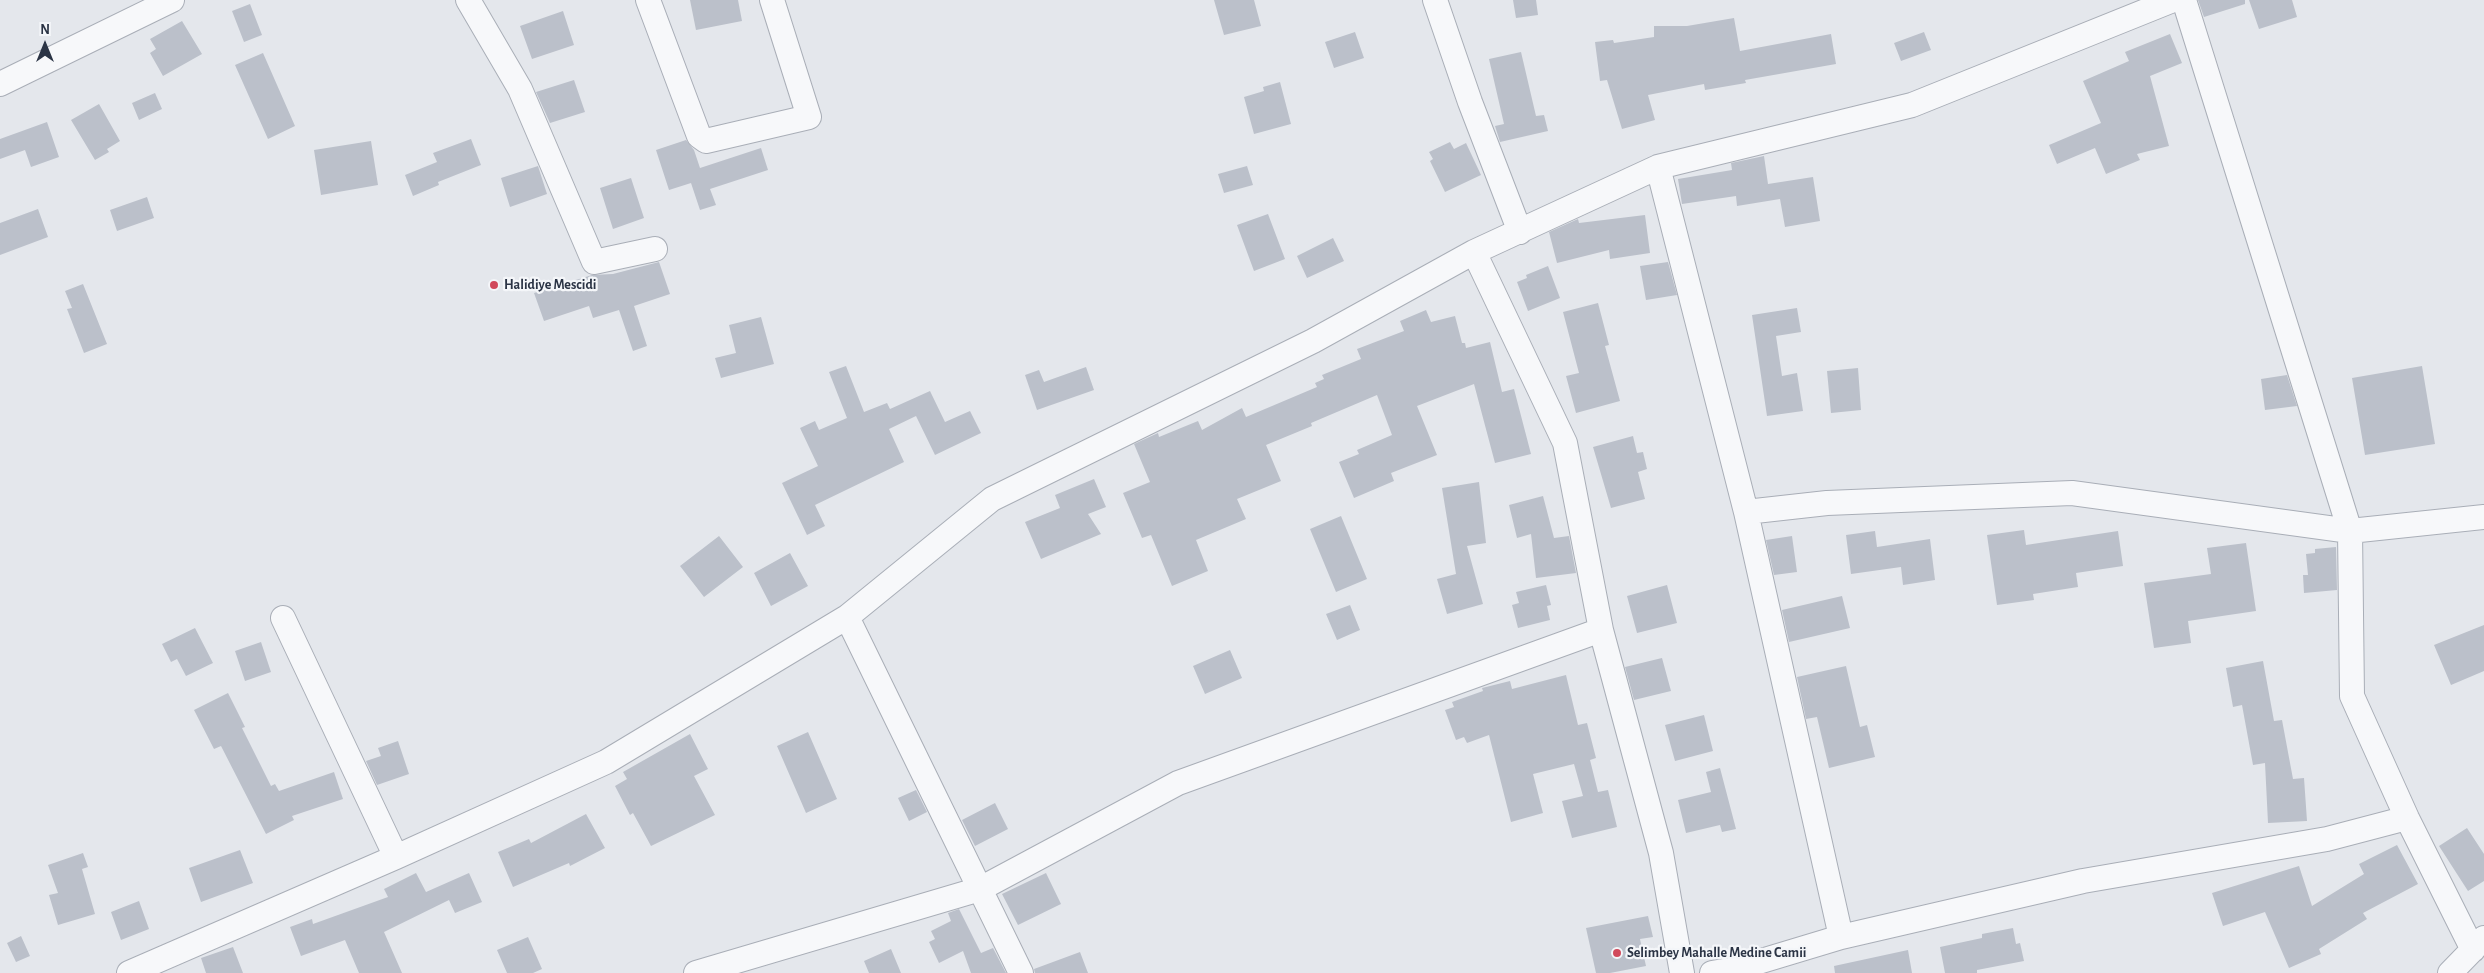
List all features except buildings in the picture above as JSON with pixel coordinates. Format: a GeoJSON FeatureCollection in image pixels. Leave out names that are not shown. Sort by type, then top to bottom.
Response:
{"type":"FeatureCollection","features":[{"type":"Feature","properties":{"kind":"street"},"geometry":{"type":"LineString","coordinates":[[4,76],[172,0]]}},
{"type":"Feature","properties":{"kind":"street"},"geometry":{"type":"LineString","coordinates":[[468,0],[520,89],[594,262],[655,249]]}},
{"type":"Feature","properties":{"kind":"street"},"geometry":{"type":"LineString","coordinates":[[648,0],[699,136],[706,141],[809,117],[772,0]]}},
{"type":"Feature","properties":{"kind":"street"},"geometry":{"type":"LineString","coordinates":[[1435,0],[1470,102],[1520,232]]}},
{"type":"Feature","properties":{"kind":"street"},"geometry":{"type":"LineString","coordinates":[[128,973],[396,858],[606,762],[847,617],[992,499],[1313,341],[1474,252],[1658,167],[1912,105],[2174,0]]}},
{"type":"Feature","properties":{"kind":"street"},"geometry":{"type":"LineString","coordinates":[[2184,0],[2350,531],[2352,696],[2407,818],[2478,944],[2450,973]]}},
{"type":"Feature","properties":{"kind":"street"},"geometry":{"type":"LineString","coordinates":[[1658,167],[1746,512],[1841,937]]}},
{"type":"Feature","properties":{"kind":"street"},"geometry":{"type":"LineString","coordinates":[[1474,252],[1566,443],[1601,630],[1661,854],[1682,973]]}},
{"type":"Feature","properties":{"kind":"street"},"geometry":{"type":"LineString","coordinates":[[1746,512],[1827,503],[2072,493],[2350,531],[2484,517]]}},
{"type":"Feature","properties":{"kind":"street"},"geometry":{"type":"LineString","coordinates":[[847,617],[1022,973]]}},
{"type":"Feature","properties":{"kind":"street"},"geometry":{"type":"LineString","coordinates":[[283,618],[396,858]]}},
{"type":"Feature","properties":{"kind":"street"},"geometry":{"type":"LineString","coordinates":[[696,973],[980,889],[1178,783],[1601,630]]}},
{"type":"Feature","properties":{"kind":"street"},"geometry":{"type":"LineString","coordinates":[[1712,973],[1735,971],[1841,937],[2083,880],[2328,839],[2407,818]]}},
{"type":"Feature","properties":{"kind":"place","name":"Halidiye Mescidi"},"geometry":{"type":"Point","coordinates":[494,285]}},
{"type":"Feature","properties":{"kind":"place","name":"Selimbey Mahalle Medine Camii"},"geometry":{"type":"Point","coordinates":[1617,953]}}]}
